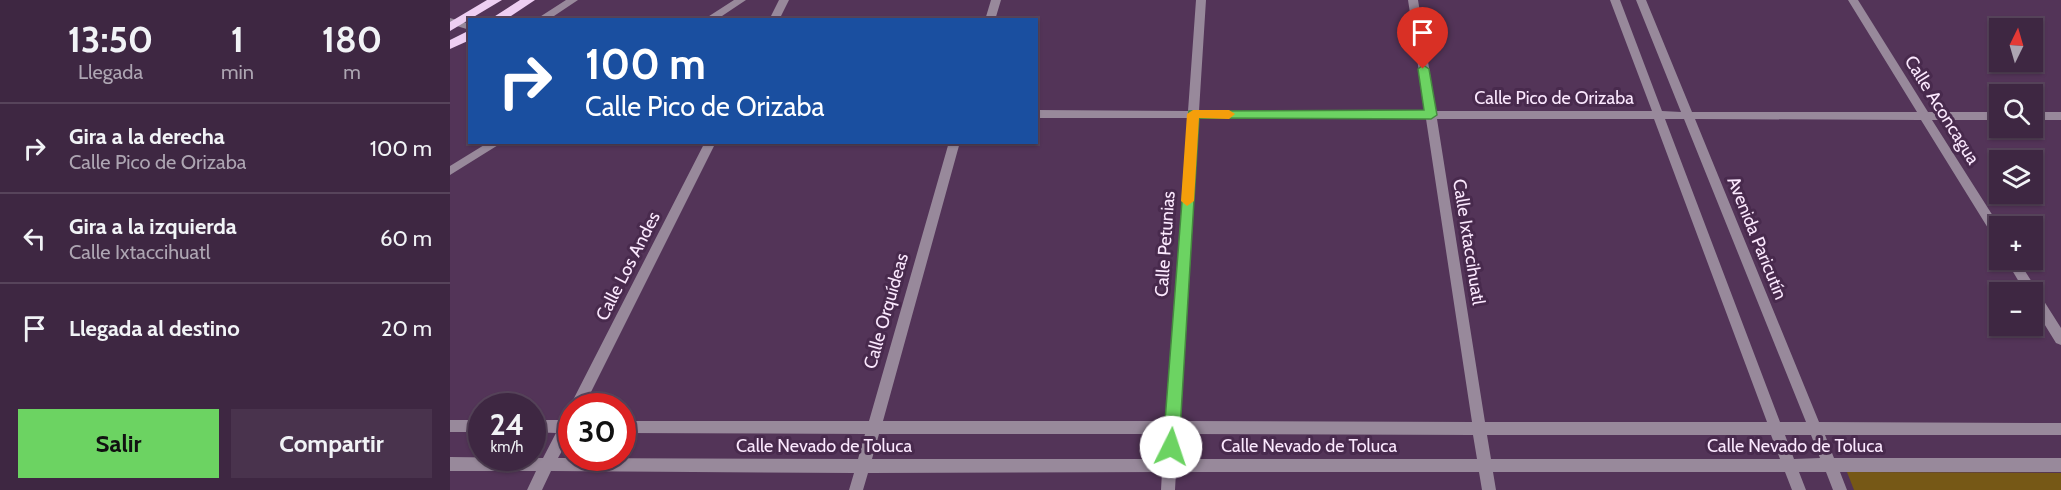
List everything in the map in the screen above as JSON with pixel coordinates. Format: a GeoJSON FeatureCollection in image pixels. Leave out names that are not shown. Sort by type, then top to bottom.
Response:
{"type":"FeatureCollection","features":[{"type":"Feature","properties":{"kind":"main road"},"geometry":{"type":"LineString","coordinates":[[452,24],[496,0]]}},
{"type":"Feature","properties":{"kind":"main road"},"geometry":{"type":"LineString","coordinates":[[498,18],[530,0]]}},
{"type":"Feature","properties":{"kind":"main road"},"geometry":{"type":"LineString","coordinates":[[450,45],[468,35]]}},
{"type":"Feature","properties":{"kind":"street"},"geometry":{"type":"LineString","coordinates":[[543,18],[573,0]]}},
{"type":"Feature","properties":{"kind":"street"},"geometry":{"type":"LineString","coordinates":[[711,18],[741,0]]}},
{"type":"Feature","properties":{"kind":"street"},"geometry":{"type":"LineString","coordinates":[[775,18],[784,0]]}},
{"type":"Feature","properties":{"kind":"street"},"geometry":{"type":"LineString","coordinates":[[991,18],[996,0]]}},
{"type":"Feature","properties":{"kind":"street","name":"Calle Petunias"},"geometry":{"type":"LineString","coordinates":[[1168,490],[1201,0]]}},
{"type":"Feature","properties":{"kind":"street","name":"Calle Ixtaccihuatl"},"geometry":{"type":"LineString","coordinates":[[1413,0],[1489,490]]}},
{"type":"Feature","properties":{"kind":"street"},"geometry":{"type":"LineString","coordinates":[[1615,0],[1799,490]]}},
{"type":"Feature","properties":{"kind":"street","name":"Avenida Paricutín"},"geometry":{"type":"LineString","coordinates":[[1641,0],[1840,490]]}},
{"type":"Feature","properties":{"kind":"street","name":"Calle Aconcagua"},"geometry":{"type":"LineString","coordinates":[[1853,0],[1989,220]]}},
{"type":"Feature","properties":{"kind":"street"},"geometry":{"type":"LineString","coordinates":[[452,24],[468,27]]}},
{"type":"Feature","properties":{"kind":"street","name":"Calle Pico de Orizaba"},"geometry":{"type":"LineString","coordinates":[[1038,114],[1989,116]]}},
{"type":"Feature","properties":{"kind":"street"},"geometry":{"type":"LineString","coordinates":[[2043,116],[2061,116]]}},
{"type":"Feature","properties":{"kind":"street"},"geometry":{"type":"LineString","coordinates":[[450,171],[495,144]]}},
{"type":"Feature","properties":{"kind":"street","name":"Calle Los Andes"},"geometry":{"type":"LineString","coordinates":[[583,393],[710,144]]}},
{"type":"Feature","properties":{"kind":"street","name":"Calle Orquídeas"},"geometry":{"type":"LineString","coordinates":[[856,490],[954,144]]}},
{"type":"Feature","properties":{"kind":"street"},"geometry":{"type":"LineString","coordinates":[[2018,270],[2061,339]]}},
{"type":"Feature","properties":{"kind":"street"},"geometry":{"type":"LineString","coordinates":[[450,426],[468,426]]}},
{"type":"Feature","properties":{"kind":"street","name":"Calle Nevado de Toluca"},"geometry":{"type":"LineString","coordinates":[[636,427],[2061,429]]}},
{"type":"Feature","properties":{"kind":"street"},"geometry":{"type":"LineString","coordinates":[[534,490],[558,444]]}},
{"type":"Feature","properties":{"kind":"street","name":"Calle Nevado de Toluca"},"geometry":{"type":"LineString","coordinates":[[450,464],[2061,465]]}},
{"type":"Feature","properties":{"kind":"shaded area"},"geometry":{"type":"Polygon","coordinates":[[[1847,472],[2061,473],[2061,490],[1854,490],[1847,472]]]}},
{"type":"Feature","properties":{"kind":"slow traffic"},"geometry":{"type":"LineString","coordinates":[[1187,201],[1193,114],[1229,114]]}},
{"type":"Feature","properties":{"kind":"route"},"geometry":{"type":"LineString","coordinates":[[1171,447],[1193,114],[1431,115],[1423,69]]}}]}
